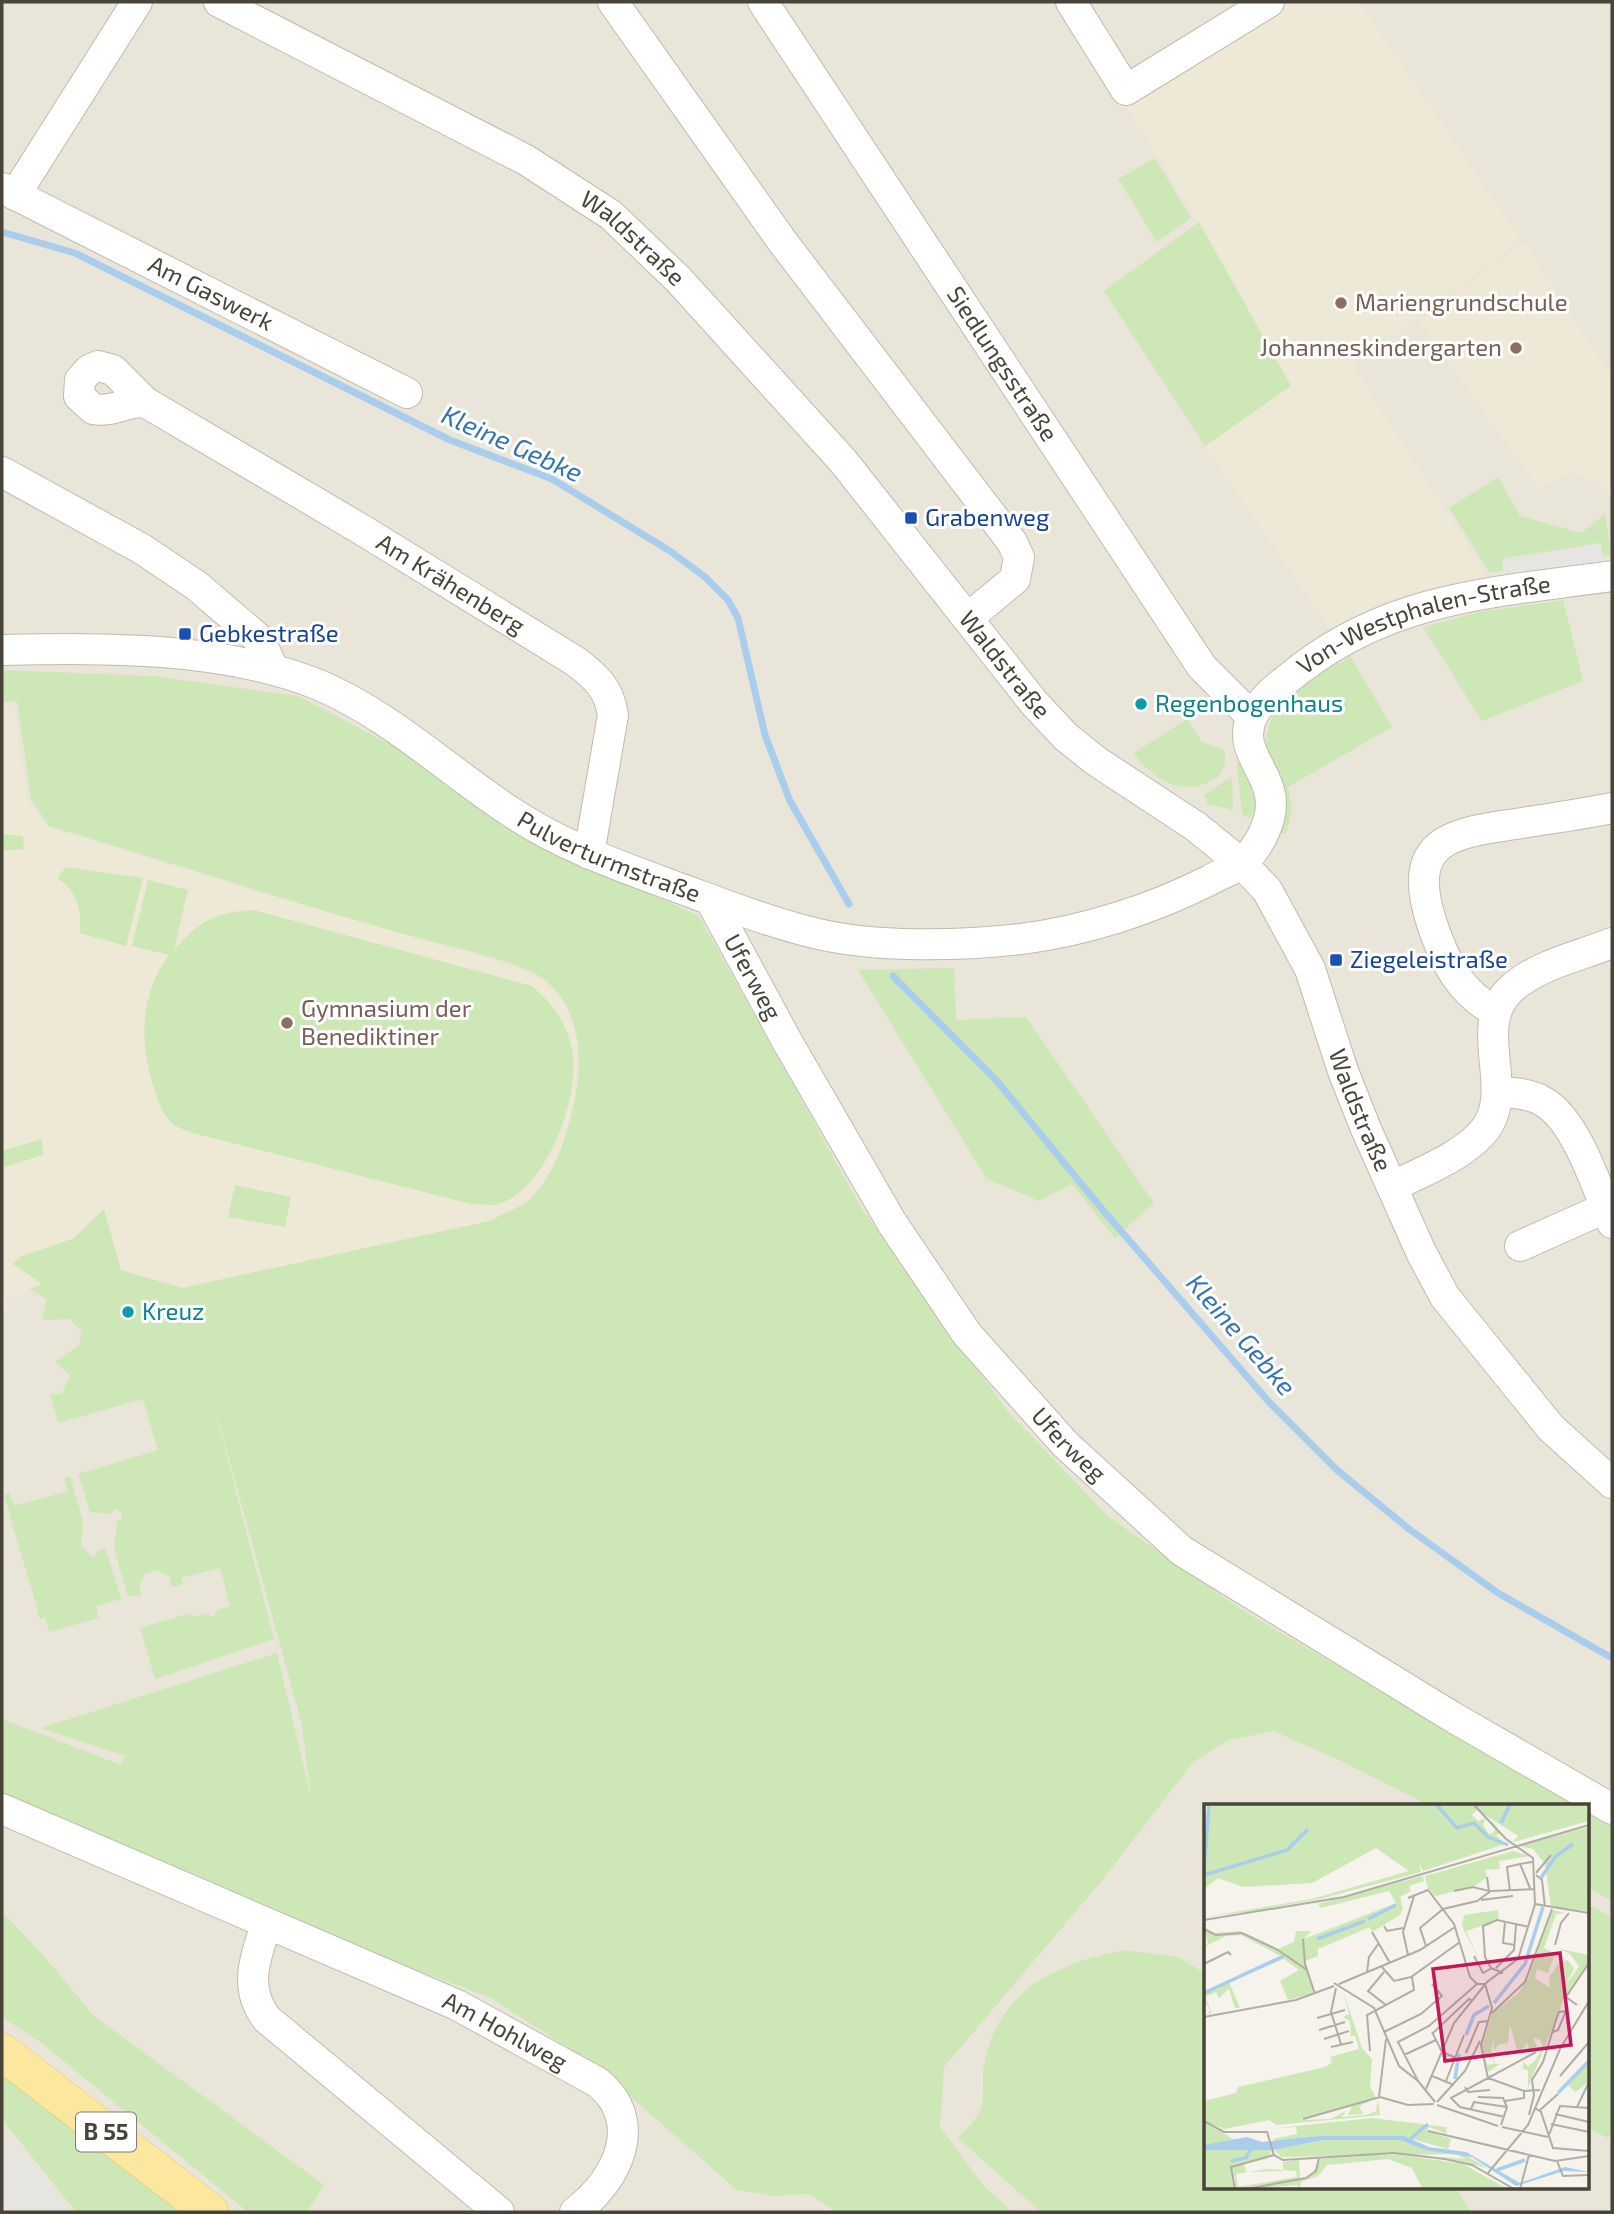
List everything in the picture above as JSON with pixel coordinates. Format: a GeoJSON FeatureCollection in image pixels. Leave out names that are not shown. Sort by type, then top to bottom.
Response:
{"type":"FeatureCollection","features":[{"type":"Feature","properties":{"kind":"main road","name":"B 55"},"geometry":{"type":"LineString","coordinates":[[2,2052],[210,2212]]}},
{"type":"Feature","properties":{"kind":"street","name":"Am Gaswerk"},"geometry":{"type":"LineString","coordinates":[[137,2],[8,192],[407,393]]}},
{"type":"Feature","properties":{"kind":"street","name":"Waldstraße"},"geometry":{"type":"LineString","coordinates":[[219,2],[526,160],[611,215],[678,279],[843,461],[1035,704],[1066,737],[1096,761],[1195,826],[1242,864],[1267,890],[1306,960],[1343,1071],[1431,1273],[1460,1319],[1551,1428],[1612,1483]]}},
{"type":"Feature","properties":{"kind":"street"},"geometry":{"type":"LineString","coordinates":[[613,2],[782,241],[1017,550],[1019,563],[1015,579],[968,618]]}},
{"type":"Feature","properties":{"kind":"street","name":"Siedlungsstraße"},"geometry":{"type":"LineString","coordinates":[[763,2],[1202,667],[1252,717]]}},
{"type":"Feature","properties":{"kind":"street"},"geometry":{"type":"LineString","coordinates":[[1071,2],[1126,90],[1269,2]]}},
{"type":"Feature","properties":{"kind":"street","name":"Am Krähenberg"},"geometry":{"type":"LineString","coordinates":[[145,402],[359,528],[575,661],[599,680],[610,698],[612,715],[589,854]]}},
{"type":"Feature","properties":{"kind":"street"},"geometry":{"type":"LineString","coordinates":[[2,472],[142,549],[197,586],[260,640],[274,669]]}},
{"type":"Feature","properties":{"kind":"street","name":"Von-Westphalen-Straße"},"geometry":{"type":"LineString","coordinates":[[1252,717],[1270,693],[1307,664],[1344,638],[1382,620],[1465,596],[1612,576]]}},
{"type":"Feature","properties":{"kind":"street","name":"Pulverturmstraße"},"geometry":{"type":"LineString","coordinates":[[2,650],[191,655],[228,659],[274,669],[354,702],[507,810],[589,854],[766,919],[840,938],[891,942],[995,941],[1046,934],[1132,912],[1186,891],[1242,864]]}},
{"type":"Feature","properties":{"kind":"street"},"geometry":{"type":"LineString","coordinates":[[1242,864],[1260,839],[1271,810],[1269,789],[1249,749],[1252,717]]}},
{"type":"Feature","properties":{"kind":"street"},"geometry":{"type":"LineString","coordinates":[[1496,1012],[1468,994],[1447,962],[1423,895],[1426,866],[1439,845],[1465,832],[1612,808]]}},
{"type":"Feature","properties":{"kind":"street","name":"Uferweg"},"geometry":{"type":"LineString","coordinates":[[709,899],[892,1223],[967,1334],[1065,1444],[1182,1551],[1451,1717],[1612,1809]]}},
{"type":"Feature","properties":{"kind":"street"},"geometry":{"type":"LineString","coordinates":[[1392,1187],[1469,1145],[1489,1123],[1497,1092],[1493,1038],[1496,1012],[1509,990],[1528,977],[1612,943]]}},
{"type":"Feature","properties":{"kind":"street"},"geometry":{"type":"LineString","coordinates":[[1497,1092],[1535,1097],[1555,1110],[1586,1163],[1609,1215],[1520,1246]]}},
{"type":"Feature","properties":{"kind":"street","name":"Am Hohlweg"},"geometry":{"type":"LineString","coordinates":[[2,1809],[488,2020],[608,2090],[621,2116],[620,2156],[592,2198],[575,2212]]}},
{"type":"Feature","properties":{"kind":"street"},"geometry":{"type":"LineString","coordinates":[[266,1925],[251,1975],[255,2000],[267,2019],[499,2212]]}},
{"type":"Feature","properties":{"kind":"shaded area"},"geometry":{"type":"Polygon","coordinates":[[[2,2],[1612,2],[1612,2212],[2,2212],[2,2]]]}},
{"type":"Feature","properties":{"kind":"shaded area","name":"Mariengrundschule"},"geometry":{"type":"Polygon","coordinates":[[[1289,2],[1359,2],[1521,240],[1353,366],[1491,582],[1455,583],[1407,594],[1380,603],[1332,632],[1205,446],[1291,386],[1199,222],[1126,106],[1289,2]]]}},
{"type":"Feature","properties":{"kind":"shaded area","name":"Johanneskindergarten"},"geometry":{"type":"Polygon","coordinates":[[[1524,243],[1612,377],[1612,499],[1603,485],[1570,471],[1540,490],[1418,320],[1524,243]]]}},
{"type":"Feature","properties":{"kind":"shaded area"},"geometry":{"type":"Polygon","coordinates":[[[1600,543],[1604,563],[1506,580],[1502,559],[1600,543]]]}},
{"type":"Feature","properties":{"kind":"shaded area","name":"Gymnasium der Benediktiner"},"geometry":{"type":"Polygon","coordinates":[[[14,705],[28,802],[48,827],[500,962],[540,977],[566,1003],[578,1043],[575,1097],[564,1141],[552,1169],[530,1200],[489,1221],[182,1288],[121,1270],[61,1279],[30,1289],[17,1298],[15,1295],[6,1296],[5,1306],[11,1309],[2,1314],[2,706],[14,705]]]}},
{"type":"Feature","properties":{"kind":"shaded area"},"geometry":{"type":"Polygon","coordinates":[[[15,2144],[69,2212],[2,2212],[2,2154],[15,2144]]]}},
{"type":"Feature","properties":{"kind":"green space"},"geometry":{"type":"Polygon","coordinates":[[[1155,158],[1191,218],[1157,242],[1118,179],[1155,158]]]}},
{"type":"Feature","properties":{"kind":"green space"},"geometry":{"type":"Polygon","coordinates":[[[1199,222],[1291,386],[1205,446],[1104,291],[1199,222]]]}},
{"type":"Feature","properties":{"kind":"green space"},"geometry":{"type":"Polygon","coordinates":[[[1498,477],[1520,516],[1581,533],[1605,514],[1611,555],[1603,556],[1600,543],[1502,559],[1504,570],[1490,573],[1449,508],[1498,477]]]}},
{"type":"Feature","properties":{"kind":"green space"},"geometry":{"type":"Polygon","coordinates":[[[1563,600],[1583,681],[1482,721],[1423,627],[1479,612],[1563,600]]]}},
{"type":"Feature","properties":{"kind":"green space"},"geometry":{"type":"Polygon","coordinates":[[[1350,656],[1392,727],[1288,787],[1292,808],[1286,834],[1279,832],[1266,742],[1273,715],[1289,694],[1309,676],[1332,659],[1339,664],[1350,656]]]}},
{"type":"Feature","properties":{"kind":"green space"},"geometry":{"type":"Polygon","coordinates":[[[2,670],[153,676],[298,696],[433,767],[588,865],[699,916],[862,1209],[1009,1413],[1109,1517],[1242,1610],[1573,1804],[1426,1804],[1341,1761],[1273,1731],[1229,1740],[1193,1762],[1104,1878],[944,2067],[940,2127],[982,2184],[1012,2212],[836,2212],[809,2194],[774,2196],[737,2190],[592,2063],[491,1998],[254,1909],[2,1799],[2,1719],[121,1765],[125,1756],[41,1728],[277,1653],[311,1798],[302,1725],[206,1375],[274,1639],[155,1679],[140,1628],[191,1613],[193,1617],[206,1613],[213,1617],[217,1610],[230,1606],[220,1568],[181,1578],[183,1584],[172,1587],[169,1576],[158,1570],[145,1574],[139,1584],[142,1595],[128,1597],[114,1548],[117,1522],[122,1513],[116,1509],[109,1514],[90,1512],[78,1474],[158,1450],[143,1399],[58,1423],[50,1394],[62,1394],[70,1375],[55,1362],[79,1345],[82,1332],[70,1319],[42,1320],[47,1300],[30,1289],[42,1284],[13,1264],[20,1257],[74,1238],[104,1209],[121,1270],[182,1288],[489,1221],[527,1202],[553,1167],[573,1108],[579,1055],[572,1019],[565,1003],[555,989],[527,970],[49,826],[31,799],[17,701],[2,702],[2,670]]]}},
{"type":"Feature","properties":{"kind":"green space"},"geometry":{"type":"Polygon","coordinates":[[[1187,719],[1202,742],[1224,750],[1225,760],[1223,769],[1211,781],[1182,787],[1157,776],[1134,753],[1187,719]]]}},
{"type":"Feature","properties":{"kind":"green space"},"geometry":{"type":"Polygon","coordinates":[[[1243,759],[1256,796],[1250,819],[1242,814],[1237,764],[1243,759]]]}},
{"type":"Feature","properties":{"kind":"green space"},"geometry":{"type":"Polygon","coordinates":[[[1232,776],[1233,810],[1208,804],[1204,795],[1232,776]]]}},
{"type":"Feature","properties":{"kind":"green space"},"geometry":{"type":"Polygon","coordinates":[[[2,834],[23,836],[24,849],[2,851],[2,834]]]}},
{"type":"Feature","properties":{"kind":"green space"},"geometry":{"type":"Polygon","coordinates":[[[66,867],[143,878],[126,946],[80,933],[77,902],[64,883],[57,878],[66,867]]]}},
{"type":"Feature","properties":{"kind":"green space"},"geometry":{"type":"Polygon","coordinates":[[[148,880],[188,890],[174,950],[209,920],[228,913],[254,910],[532,986],[552,1006],[562,1021],[572,1048],[574,1067],[566,1114],[546,1161],[532,1180],[516,1195],[498,1204],[471,1204],[193,1133],[173,1124],[164,1113],[156,1095],[144,1038],[147,1003],[159,970],[169,955],[132,946],[148,880]]]}},
{"type":"Feature","properties":{"kind":"green space"},"geometry":{"type":"Polygon","coordinates":[[[954,968],[956,1020],[1026,1017],[1154,1203],[1115,1238],[1072,1184],[1039,1201],[987,1179],[858,970],[954,968]]]}},
{"type":"Feature","properties":{"kind":"green space"},"geometry":{"type":"Polygon","coordinates":[[[42,1139],[43,1155],[2,1168],[2,1151],[42,1139]]]}},
{"type":"Feature","properties":{"kind":"green space"},"geometry":{"type":"Polygon","coordinates":[[[235,1185],[291,1197],[285,1227],[228,1217],[235,1185]]]}},
{"type":"Feature","properties":{"kind":"green space"},"geometry":{"type":"Polygon","coordinates":[[[70,1476],[83,1521],[81,1547],[93,1557],[106,1549],[121,1599],[96,1606],[99,1618],[49,1632],[45,1617],[40,1619],[4,1495],[9,1493],[14,1506],[68,1491],[64,1478],[70,1476]]]}},
{"type":"Feature","properties":{"kind":"green space"},"geometry":{"type":"Polygon","coordinates":[[[1590,1814],[1612,1827],[1612,1901],[1590,1889],[1590,1814]]]}},
{"type":"Feature","properties":{"kind":"green space"},"geometry":{"type":"Polygon","coordinates":[[[1590,1906],[1612,1917],[1612,2130],[1608,2138],[1590,2129],[1590,1906]]]}},
{"type":"Feature","properties":{"kind":"green space"},"geometry":{"type":"Polygon","coordinates":[[[2,1912],[44,1956],[93,2015],[324,2185],[307,2212],[248,2212],[43,2044],[2,2017],[2,1912]]]}},
{"type":"Feature","properties":{"kind":"green space"},"geometry":{"type":"Polygon","coordinates":[[[1124,1950],[1178,1957],[1204,1973],[1204,2190],[1457,2190],[1471,2212],[1041,2212],[958,2138],[975,2120],[981,2108],[984,2065],[991,2039],[1002,2017],[1016,1999],[1033,1985],[1075,1963],[1124,1950]]]}},
{"type":"Feature","properties":{"kind":"green space"},"geometry":{"type":"Polygon","coordinates":[[[2,2067],[192,2212],[76,2212],[2,2119],[2,2067]]]}},
{"type":"Feature","properties":{"kind":"waterway","name":"Kleine Gebke"},"geometry":{"type":"LineString","coordinates":[[2,232],[75,253],[450,440],[552,479],[670,551],[705,577],[728,600],[738,618],[765,735],[790,801],[849,904]]}},
{"type":"Feature","properties":{"kind":"waterway","name":"Kleine Gebke"},"geometry":{"type":"LineString","coordinates":[[893,976],[996,1080],[1102,1209],[1269,1402],[1337,1470],[1409,1529],[1498,1593],[1612,1658]]}},
{"type":"Feature","properties":{"kind":"place","name":"Mariengrundschule"},"geometry":{"type":"Point","coordinates":[1341,303]}},
{"type":"Feature","properties":{"kind":"place","name":"Johanneskindergarten"},"geometry":{"type":"Point","coordinates":[1516,348]}},
{"type":"Feature","properties":{"kind":"place","name":"Grabenweg"},"geometry":{"type":"Point","coordinates":[911,518]}},
{"type":"Feature","properties":{"kind":"place","name":"Gebkestraße"},"geometry":{"type":"Point","coordinates":[185,634]}},
{"type":"Feature","properties":{"kind":"place","name":"Regenbogenhaus"},"geometry":{"type":"Point","coordinates":[1141,704]}},
{"type":"Feature","properties":{"kind":"place","name":"Ziegeleistraße"},"geometry":{"type":"Point","coordinates":[1336,960]}},
{"type":"Feature","properties":{"kind":"place","name":"Gymnasium der Benediktiner"},"geometry":{"type":"Point","coordinates":[287,1023]}},
{"type":"Feature","properties":{"kind":"place","name":"Kreuz"},"geometry":{"type":"Point","coordinates":[128,1312]}}]}
